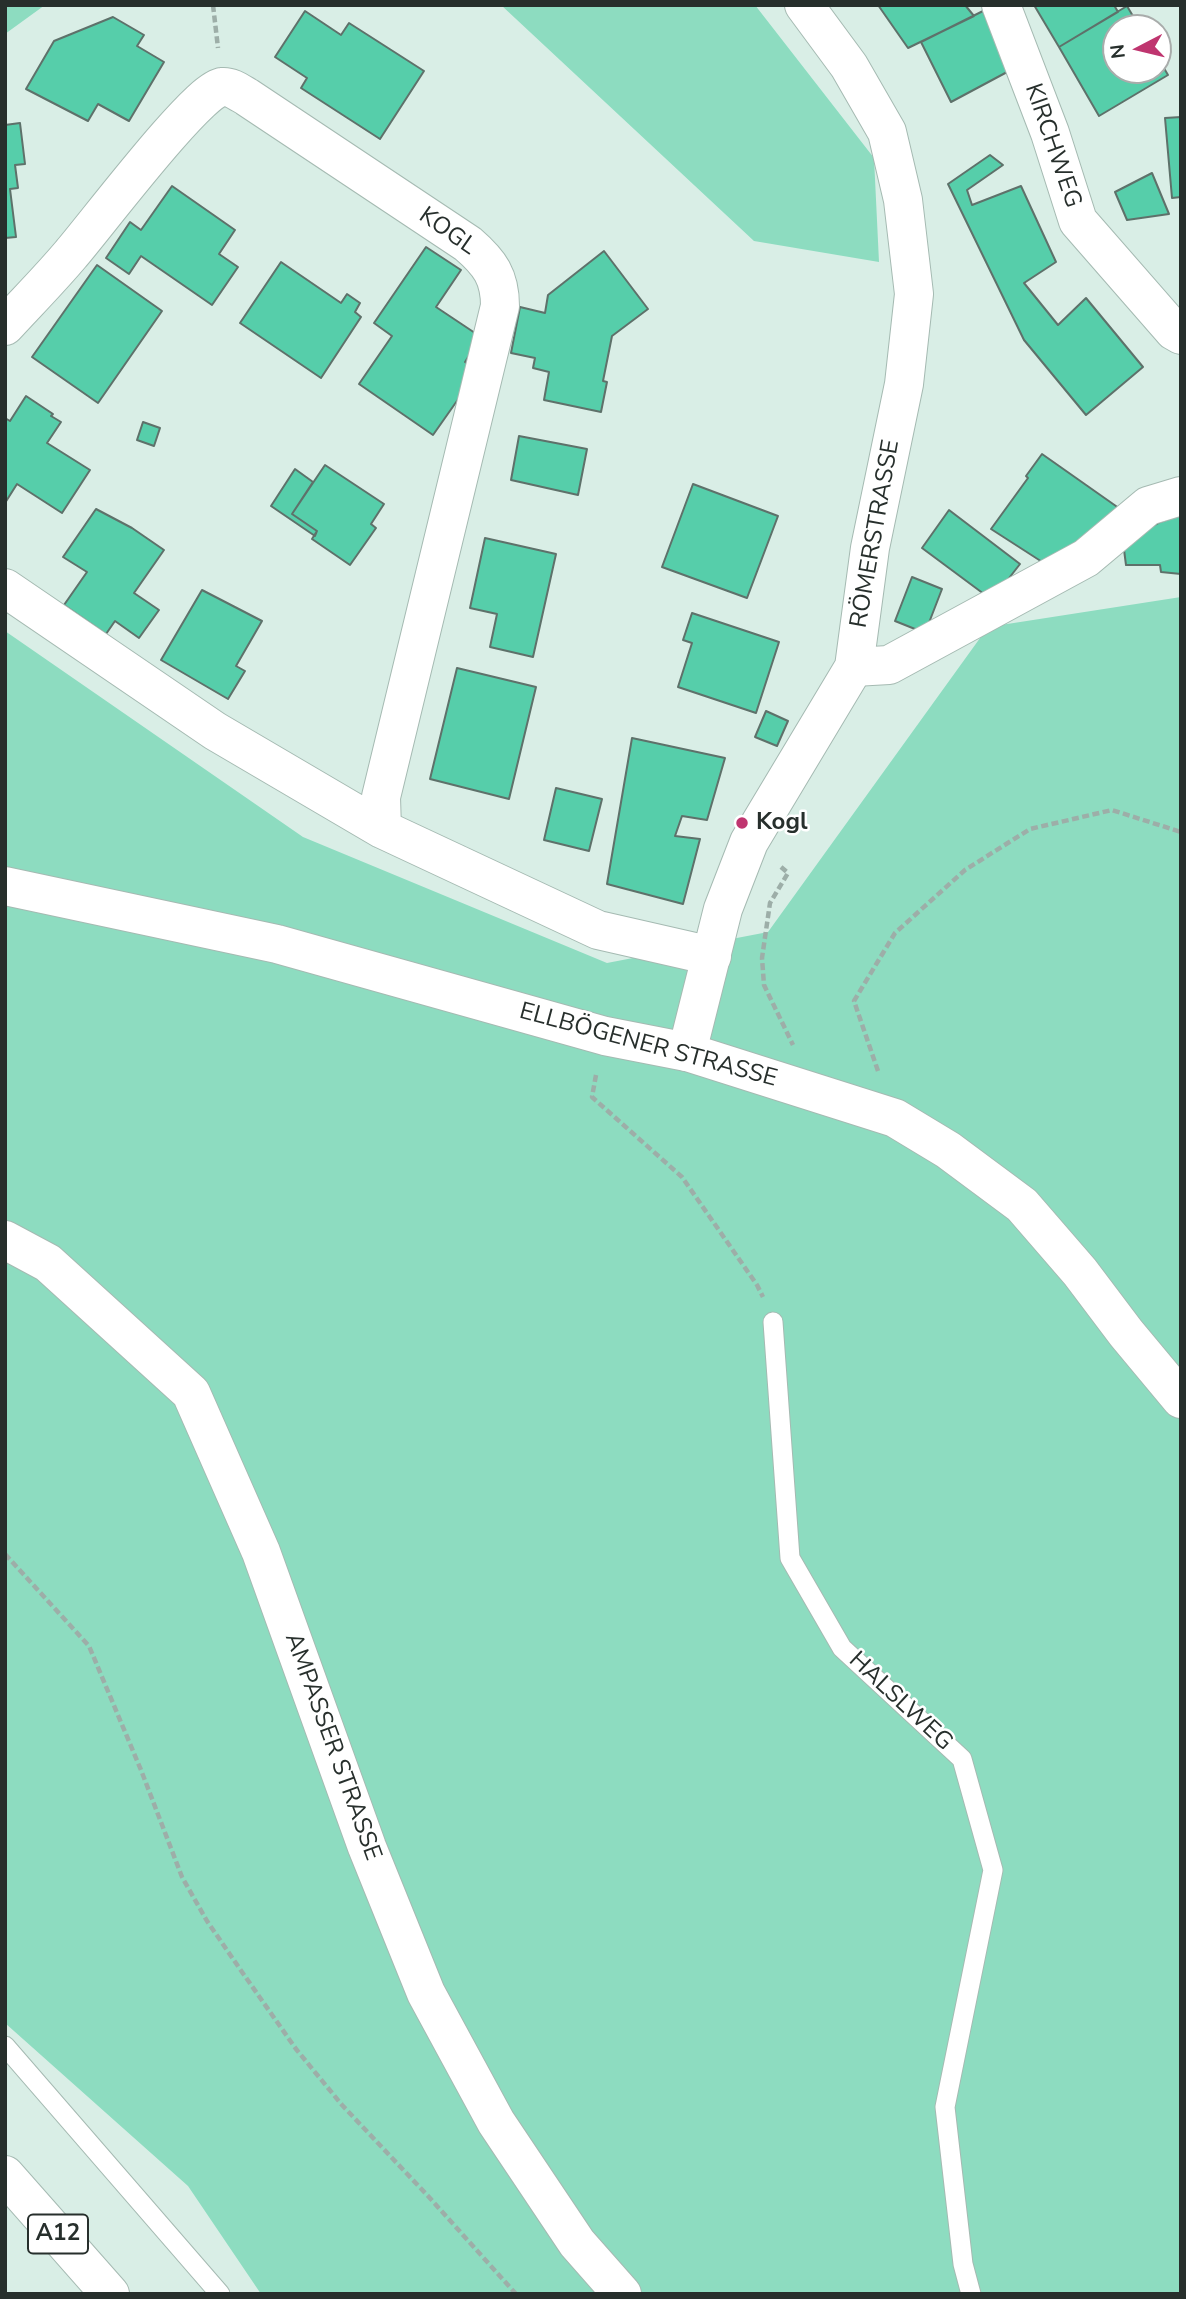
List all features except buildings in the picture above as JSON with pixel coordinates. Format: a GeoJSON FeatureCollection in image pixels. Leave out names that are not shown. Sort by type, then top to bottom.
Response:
{"type":"FeatureCollection","features":[{"type":"Feature","properties":{"kind":"main road","name":"RÖMERSTRASSE"},"geometry":{"type":"LineString","coordinates":[[687,1052],[727,897],[749,842],[855,667],[870,548],[904,384],[914,294],[903,200],[887,132],[849,66],[804,5]]}},
{"type":"Feature","properties":{"kind":"main road","name":"KIRCHWEG"},"geometry":{"type":"LineString","coordinates":[[1001,5],[1050,133],[1077,221],[1174,331],[1181,335]]}},
{"type":"Feature","properties":{"kind":"main road","name":"KOGL"},"geometry":{"type":"LineString","coordinates":[[5,326],[71,255],[182,120],[209,93],[222,87],[247,97],[468,244],[483,257],[500,288],[500,306],[381,797],[383,829]]}},
{"type":"Feature","properties":{"kind":"main road"},"geometry":{"type":"LineString","coordinates":[[855,667],[889,665],[1086,558],[1148,506],[1181,496]]}},
{"type":"Feature","properties":{"kind":"main road"},"geometry":{"type":"LineString","coordinates":[[5,588],[215,731],[383,829],[598,930],[712,956]]}},
{"type":"Feature","properties":{"kind":"main road","name":"ELLBÖGENER STRASSE"},"geometry":{"type":"LineString","coordinates":[[5,886],[277,944],[605,1036],[687,1052],[895,1118],[948,1150],[1022,1205],[1072,1262],[1181,1399]]}},
{"type":"Feature","properties":{"kind":"main road","name":"AMPASSER STRASSE"},"geometry":{"type":"LineString","coordinates":[[5,1240],[48,1263],[191,1394],[261,1552],[367,1847],[426,1993],[496,2122],[577,2243],[622,2294]]}},
{"type":"Feature","properties":{"kind":"main road","name":"A12"},"geometry":{"type":"LineString","coordinates":[[5,2175],[110,2294]]}},
{"type":"Feature","properties":{"kind":"lane","name":"HALSLWEG"},"geometry":{"type":"LineString","coordinates":[[773,1322],[790,1558],[842,1648],[962,1759],[993,1870],[944,2107],[963,2263],[971,2294]]}},
{"type":"Feature","properties":{"kind":"lane"},"geometry":{"type":"LineString","coordinates":[[5,2046],[220,2294]]}},
{"type":"Feature","properties":{"kind":"path"},"geometry":{"type":"LineString","coordinates":[[895,1118],[854,1001],[895,933],[965,870],[1030,829],[1112,810],[1181,832]]}},
{"type":"Feature","properties":{"kind":"path"},"geometry":{"type":"LineString","coordinates":[[749,842],[788,873],[770,903],[762,958],[764,985],[793,1046]]}},
{"type":"Feature","properties":{"kind":"path"},"geometry":{"type":"LineString","coordinates":[[605,1036],[592,1097],[681,1177],[757,1285],[773,1322]]}},
{"type":"Feature","properties":{"kind":"path"},"geometry":{"type":"LineString","coordinates":[[5,1554],[89,1646],[182,1877],[207,1921],[242,1972],[296,2049],[342,2105],[516,2294]]}},
{"type":"Feature","properties":{"kind":"green space"},"geometry":{"type":"Polygon","coordinates":[[[5,5],[45,5],[5,34],[5,5]]]}},
{"type":"Feature","properties":{"kind":"green space"},"geometry":{"type":"Polygon","coordinates":[[[501,5],[755,5],[874,158],[879,262],[754,241],[501,5]]]}},
{"type":"Feature","properties":{"kind":"green space"},"geometry":{"type":"Polygon","coordinates":[[[1181,597],[1181,2294],[261,2294],[188,2186],[5,2023],[5,631],[303,837],[607,963],[768,932],[988,627],[1181,597]]]}},
{"type":"Feature","properties":{"kind":"place","name":"Kogl"},"geometry":{"type":"Point","coordinates":[742,823]}}]}
